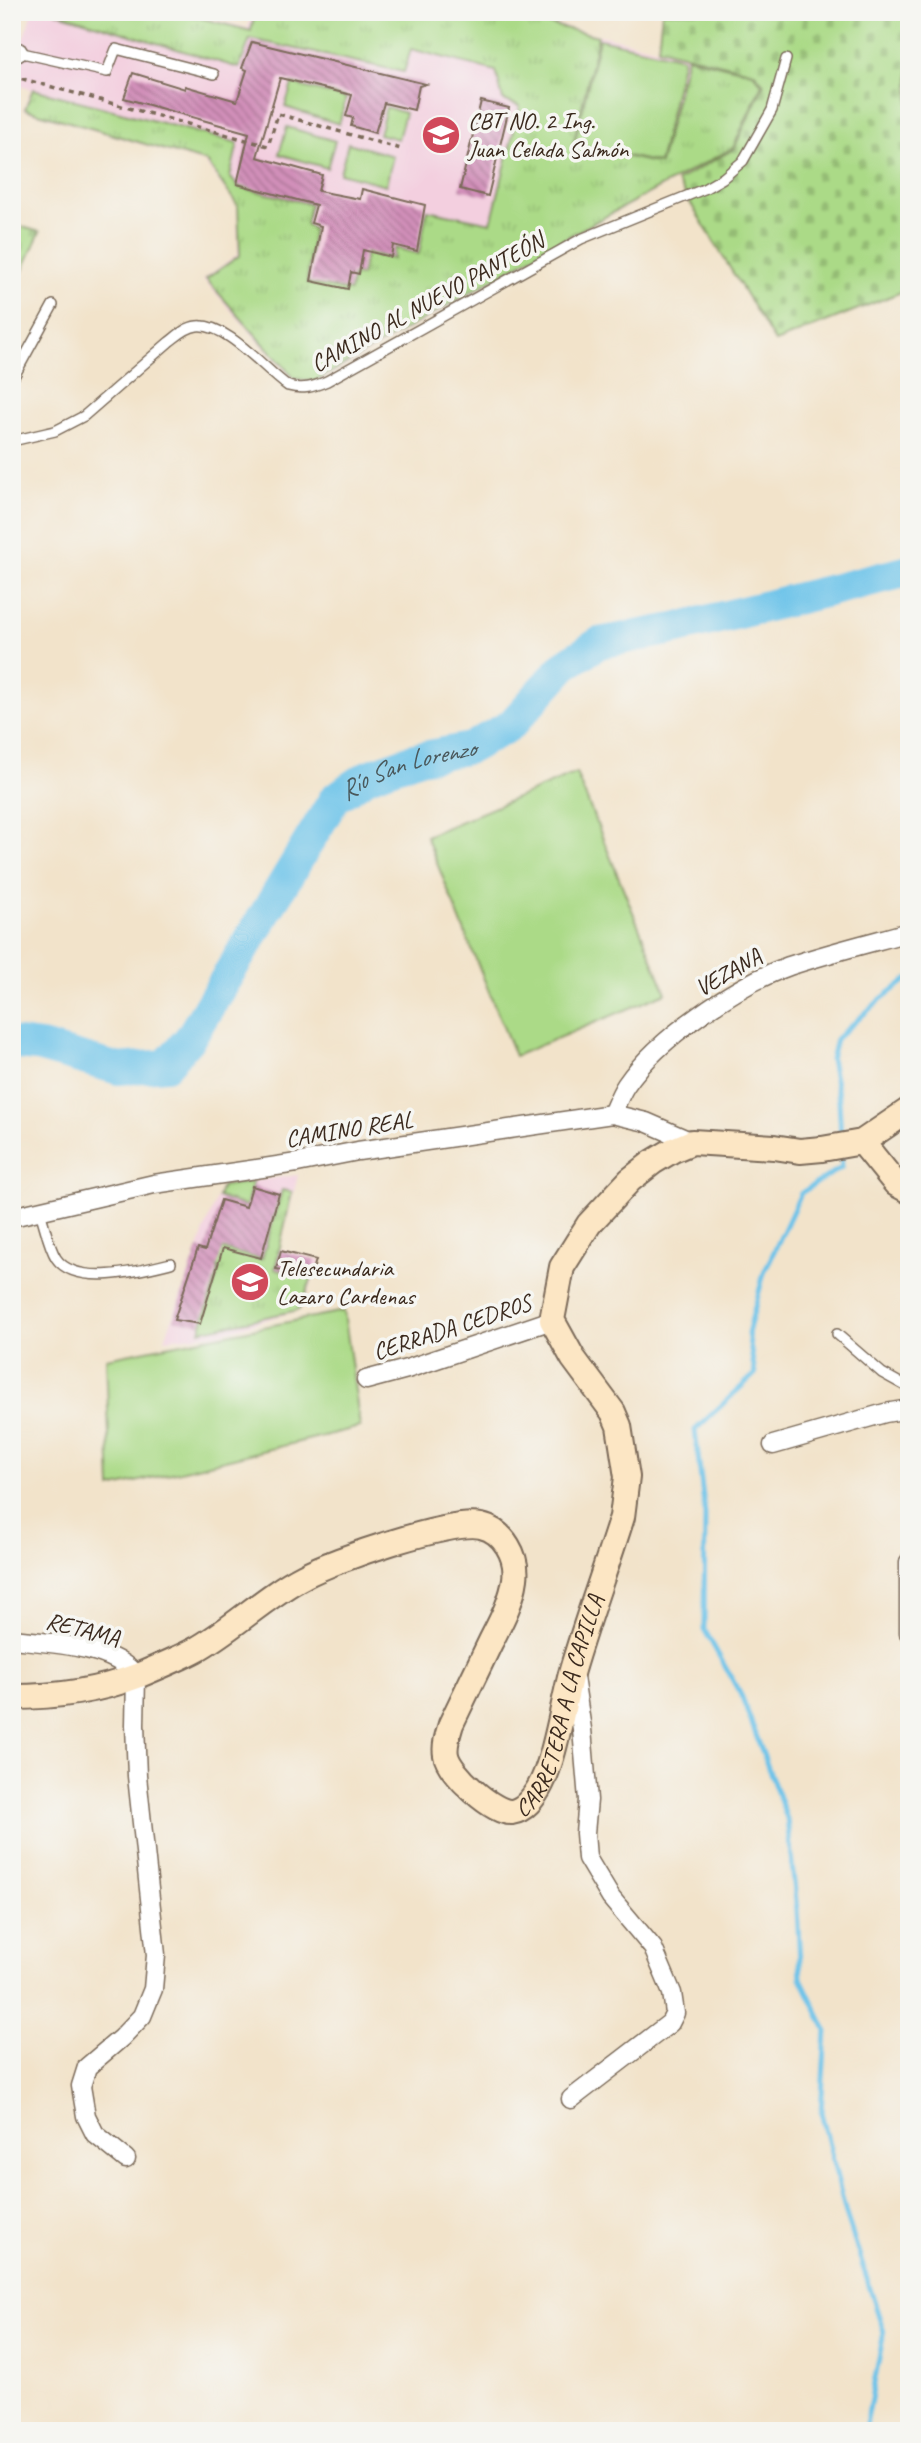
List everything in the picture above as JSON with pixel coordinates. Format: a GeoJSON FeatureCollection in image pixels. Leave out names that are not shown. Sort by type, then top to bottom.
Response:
{"type":"FeatureCollection","features":[{"type":"Feature","properties":{"kind":"street","name":"VEZANA"},"geometry":{"type":"LineString","coordinates":[[612,1114],[625,1085],[658,1049],[671,1036],[725,998],[791,966],[909,932]]}},
{"type":"Feature","properties":{"kind":"street"},"geometry":{"type":"LineString","coordinates":[[552,1320],[562,1267],[589,1224],[630,1181],[673,1150],[692,1142],[800,1151],[821,1149],[856,1143],[909,1110]]}},
{"type":"Feature","properties":{"kind":"street","name":"CAMINO REAL"},"geometry":{"type":"LineString","coordinates":[[12,1217],[154,1184],[612,1114],[646,1122],[692,1142]]}},
{"type":"Feature","properties":{"kind":"street"},"geometry":{"type":"LineString","coordinates":[[856,1143],[896,1184],[909,1191]]}},
{"type":"Feature","properties":{"kind":"street","name":"CERRADA CEDROS"},"geometry":{"type":"LineString","coordinates":[[366,1380],[407,1369],[552,1320]]}},
{"type":"Feature","properties":{"kind":"street","name":"CARRETERA A LA CAPILLA"},"geometry":{"type":"LineString","coordinates":[[12,1697],[94,1690],[136,1676],[196,1649],[307,1574],[388,1543],[457,1527],[478,1525],[493,1530],[505,1541],[512,1554],[516,1576],[503,1617],[451,1724],[446,1741],[446,1755],[456,1776],[494,1807],[504,1812],[522,1808],[541,1785],[572,1670],[622,1517],[626,1477],[623,1444],[613,1412],[573,1358],[552,1320]]}},
{"type":"Feature","properties":{"kind":"street"},"geometry":{"type":"LineString","coordinates":[[773,1445],[909,1409]]}},
{"type":"Feature","properties":{"kind":"street"},"geometry":{"type":"LineString","coordinates":[[909,1562],[909,1633]]}},
{"type":"Feature","properties":{"kind":"street","name":"RETAMA"},"geometry":{"type":"LineString","coordinates":[[12,1639],[66,1645],[114,1658],[124,1663],[136,1676]]}},
{"type":"Feature","properties":{"kind":"street"},"geometry":{"type":"LineString","coordinates":[[571,2099],[670,2024],[675,2013],[672,1993],[653,1948],[611,1898],[587,1858],[585,1833],[588,1800],[572,1670]]}},
{"type":"Feature","properties":{"kind":"street"},"geometry":{"type":"LineString","coordinates":[[126,2159],[95,2134],[86,2116],[81,2086],[87,2067],[142,2016],[153,1989],[156,1955],[137,1776],[136,1676]]}},
{"type":"Feature","properties":{"kind":"lane"},"geometry":{"type":"LineString","coordinates":[[15,52],[107,72],[116,49],[214,74]]}},
{"type":"Feature","properties":{"kind":"lane","name":"CAMINO AL NUEVO PANTEÓN"},"geometry":{"type":"LineString","coordinates":[[12,441],[55,431],[84,416],[169,342],[183,331],[196,326],[210,327],[225,334],[288,386],[298,389],[327,381],[581,239],[704,189],[723,178],[743,161],[772,110],[786,59]]}},
{"type":"Feature","properties":{"kind":"lane"},"geometry":{"type":"LineString","coordinates":[[12,380],[53,305]]}},
{"type":"Feature","properties":{"kind":"lane"},"geometry":{"type":"LineString","coordinates":[[40,1212],[57,1260],[66,1268],[102,1275],[123,1275],[171,1263]]}},
{"type":"Feature","properties":{"kind":"lane"},"geometry":{"type":"LineString","coordinates":[[837,1334],[882,1373],[909,1388]]}},
{"type":"Feature","properties":{"kind":"path"},"geometry":{"type":"LineString","coordinates":[[12,76],[268,146],[278,114],[401,149]]}},
{"type":"Feature","properties":{"kind":"shaded area"},"geometry":{"type":"Polygon","coordinates":[[[33,12],[183,12],[248,28],[252,12],[504,12],[754,72],[764,84],[734,149],[583,230],[314,384],[293,380],[203,279],[238,254],[237,206],[205,163],[23,110],[31,89],[12,84],[12,67],[33,12]]]}},
{"type":"Feature","properties":{"kind":"shaded area","name":"Telesecundaria Lazaro Cardenas"},"geometry":{"type":"Polygon","coordinates":[[[298,1175],[280,1249],[321,1260],[301,1310],[217,1334],[165,1339],[221,1185],[298,1175]]]}},
{"type":"Feature","properties":{"kind":"green space"},"geometry":{"type":"Polygon","coordinates":[[[55,12],[177,12],[251,31],[255,12],[497,12],[598,36],[573,145],[660,164],[687,57],[753,73],[762,84],[733,148],[567,237],[314,382],[294,378],[206,279],[240,255],[238,206],[207,162],[25,109],[33,89],[238,143],[230,177],[239,187],[310,204],[306,224],[313,229],[307,283],[350,291],[353,275],[361,276],[366,253],[393,259],[395,248],[419,254],[427,210],[491,223],[520,106],[503,100],[496,71],[411,49],[404,72],[250,39],[239,68],[55,12]]]}},
{"type":"Feature","properties":{"kind":"green space"},"geometry":{"type":"Polygon","coordinates":[[[662,12],[909,12],[909,289],[775,342],[677,181],[734,149],[764,84],[754,72],[658,48],[662,12]]]}},
{"type":"Feature","properties":{"kind":"green space"},"geometry":{"type":"Polygon","coordinates":[[[599,39],[683,58],[659,163],[574,144],[599,39]]]}},
{"type":"Feature","properties":{"kind":"green space"},"geometry":{"type":"Polygon","coordinates":[[[292,84],[346,98],[339,124],[285,107],[292,84]]]}},
{"type":"Feature","properties":{"kind":"green space"},"geometry":{"type":"Polygon","coordinates":[[[386,107],[405,113],[398,139],[379,134],[386,107]]]}},
{"type":"Feature","properties":{"kind":"green space"},"geometry":{"type":"Polygon","coordinates":[[[287,127],[335,141],[327,168],[279,154],[287,127]]]}},
{"type":"Feature","properties":{"kind":"green space"},"geometry":{"type":"Polygon","coordinates":[[[348,143],[393,156],[386,185],[340,173],[348,143]]]}},
{"type":"Feature","properties":{"kind":"green space"},"geometry":{"type":"Polygon","coordinates":[[[12,224],[40,232],[12,294],[12,224]]]}},
{"type":"Feature","properties":{"kind":"green space"},"geometry":{"type":"Polygon","coordinates":[[[576,773],[666,993],[515,1056],[426,836],[576,773]]]}},
{"type":"Feature","properties":{"kind":"green space"},"geometry":{"type":"Polygon","coordinates":[[[253,1182],[246,1206],[218,1197],[222,1186],[253,1182]]]}},
{"type":"Feature","properties":{"kind":"green space"},"geometry":{"type":"Polygon","coordinates":[[[282,1190],[292,1192],[275,1269],[312,1278],[299,1310],[200,1331],[219,1269],[208,1265],[213,1247],[262,1259],[282,1190]]]}},
{"type":"Feature","properties":{"kind":"green space"},"geometry":{"type":"Polygon","coordinates":[[[344,1311],[360,1427],[111,1488],[106,1358],[344,1311]]]}},
{"type":"Feature","properties":{"kind":"building"},"geometry":{"type":"Polygon","coordinates":[[[252,42],[426,84],[419,86],[414,110],[384,103],[375,133],[351,126],[353,118],[346,116],[352,95],[280,78],[257,157],[322,175],[318,191],[360,199],[362,189],[425,205],[417,251],[393,245],[391,257],[363,250],[359,274],[351,272],[348,289],[311,281],[321,226],[311,223],[316,205],[237,184],[249,133],[124,98],[133,73],[237,101],[247,70],[242,68],[252,42]]]}},
{"type":"Feature","properties":{"kind":"building"},"geometry":{"type":"Polygon","coordinates":[[[481,101],[509,108],[488,196],[460,189],[481,101]]]}},
{"type":"Feature","properties":{"kind":"building"},"geometry":{"type":"Polygon","coordinates":[[[252,1186],[279,1194],[261,1258],[223,1248],[200,1324],[174,1320],[198,1248],[205,1250],[221,1200],[246,1207],[252,1186]]]}},
{"type":"Feature","properties":{"kind":"building"},"geometry":{"type":"Polygon","coordinates":[[[281,1251],[316,1260],[311,1276],[276,1269],[281,1251]]]}},
{"type":"Feature","properties":{"kind":"waterway","name":"Río San Lorenzo"},"geometry":{"type":"LineString","coordinates":[[12,1043],[41,1047],[119,1069],[166,1065],[190,1038],[335,798],[368,776],[414,759],[470,748],[511,725],[565,665],[599,643],[674,629],[909,571]]}},
{"type":"Feature","properties":{"kind":"waterway"},"geometry":{"type":"LineString","coordinates":[[841,1139],[839,1100],[831,1059],[836,1039],[909,978]]}},
{"type":"Feature","properties":{"kind":"waterway"},"geometry":{"type":"LineString","coordinates":[[841,1152],[842,1167],[801,1193],[764,1273],[748,1333],[755,1374],[695,1430],[705,1514],[704,1629],[742,1697],[787,1819],[801,1978],[826,2030],[821,2112],[846,2214],[884,2332],[867,2431]]}},
{"type":"Feature","properties":{"kind":"place","name":"CBT NO. 2 Ing. Juan Celada Salmón"},"geometry":{"type":"Point","coordinates":[441,135]}},
{"type":"Feature","properties":{"kind":"place","name":"Telesecundaria Lazaro Cardenas"},"geometry":{"type":"Point","coordinates":[250,1282]}}]}
